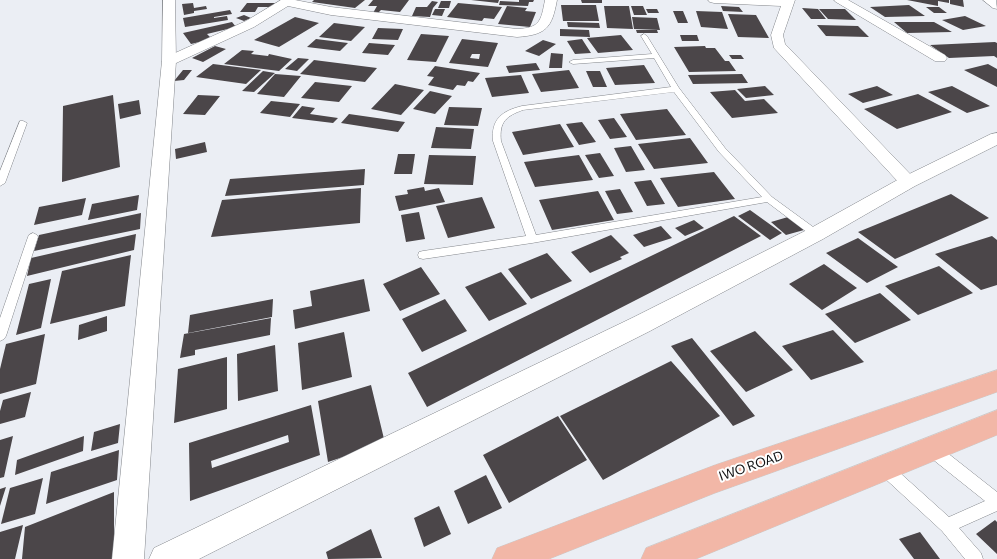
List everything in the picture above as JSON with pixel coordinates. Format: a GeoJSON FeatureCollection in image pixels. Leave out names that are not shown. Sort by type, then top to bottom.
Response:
{"type":"FeatureCollection","features":[{"type":"Feature","properties":{"kind":"main road","name":"IWO ROAD"},"geometry":{"type":"LineString","coordinates":[[508,559],[715,479],[997,381]]}},
{"type":"Feature","properties":{"kind":"main road"},"geometry":{"type":"LineString","coordinates":[[657,559],[997,422]]}},
{"type":"Feature","properties":{"kind":"street"},"geometry":{"type":"LineString","coordinates":[[128,559],[169,61],[169,0]]}},
{"type":"Feature","properties":{"kind":"street"},"geometry":{"type":"LineString","coordinates":[[169,61],[250,24],[288,1],[331,11],[516,33],[531,32],[541,28],[547,21],[551,0]]}},
{"type":"Feature","properties":{"kind":"street"},"geometry":{"type":"LineString","coordinates":[[714,0],[788,2],[777,35],[779,45],[908,182]]}},
{"type":"Feature","properties":{"kind":"street"},"geometry":{"type":"LineString","coordinates":[[840,0],[940,58]]}},
{"type":"Feature","properties":{"kind":"street"},"geometry":{"type":"LineString","coordinates":[[989,0],[997,6]]}},
{"type":"Feature","properties":{"kind":"street"},"geometry":{"type":"LineString","coordinates":[[165,559],[642,324],[816,234],[908,182],[997,138]]}},
{"type":"Feature","properties":{"kind":"lane"},"geometry":{"type":"LineString","coordinates":[[644,36],[676,89],[722,150],[769,199],[816,234]]}},
{"type":"Feature","properties":{"kind":"lane"},"geometry":{"type":"LineString","coordinates":[[573,62],[656,56]]}},
{"type":"Feature","properties":{"kind":"lane"},"geometry":{"type":"LineString","coordinates":[[532,239],[497,141],[496,129],[507,112],[522,108],[676,89]]}},
{"type":"Feature","properties":{"kind":"lane"},"geometry":{"type":"LineString","coordinates":[[0,183],[23,123]]}},
{"type":"Feature","properties":{"kind":"lane"},"geometry":{"type":"LineString","coordinates":[[423,256],[769,199]]}},
{"type":"Feature","properties":{"kind":"lane"},"geometry":{"type":"LineString","coordinates":[[0,336],[33,237]]}},
{"type":"Feature","properties":{"kind":"lane"},"geometry":{"type":"LineString","coordinates":[[931,449],[997,502],[947,526]]}},
{"type":"Feature","properties":{"kind":"lane"},"geometry":{"type":"LineString","coordinates":[[884,468],[947,526],[975,559]]}},
{"type":"Feature","properties":{"kind":"building"},"geometry":{"type":"Polygon","coordinates":[[[314,0],[365,0],[355,8],[312,2],[314,0]]]}},
{"type":"Feature","properties":{"kind":"building"},"geometry":{"type":"Polygon","coordinates":[[[373,0],[409,0],[400,12],[381,10],[377,14],[373,13],[377,6],[368,6],[373,0]]]}},
{"type":"Feature","properties":{"kind":"building"},"geometry":{"type":"Polygon","coordinates":[[[471,0],[499,0],[498,3],[471,0]]]}},
{"type":"Feature","properties":{"kind":"building"},"geometry":{"type":"Polygon","coordinates":[[[519,0],[534,0],[533,2],[529,2],[528,6],[499,5],[500,1],[519,2],[519,0]]]}},
{"type":"Feature","properties":{"kind":"building"},"geometry":{"type":"Polygon","coordinates":[[[581,0],[602,0],[602,3],[582,3],[581,0]]]}},
{"type":"Feature","properties":{"kind":"building"},"geometry":{"type":"Polygon","coordinates":[[[907,0],[949,0],[949,3],[938,1],[938,6],[907,0]]]}},
{"type":"Feature","properties":{"kind":"building"},"geometry":{"type":"Polygon","coordinates":[[[950,0],[963,0],[964,7],[950,4],[950,0]]]}},
{"type":"Feature","properties":{"kind":"building"},"geometry":{"type":"Polygon","coordinates":[[[432,1],[438,2],[433,8],[430,17],[412,16],[416,7],[427,7],[432,1]]]}},
{"type":"Feature","properties":{"kind":"building"},"geometry":{"type":"Polygon","coordinates":[[[441,1],[451,1],[449,8],[438,8],[441,1]]]}},
{"type":"Feature","properties":{"kind":"building"},"geometry":{"type":"Polygon","coordinates":[[[193,3],[194,8],[206,6],[207,9],[194,11],[194,13],[184,15],[182,4],[193,3]]]}},
{"type":"Feature","properties":{"kind":"building"},"geometry":{"type":"Polygon","coordinates":[[[247,3],[275,3],[272,7],[258,7],[255,12],[240,12],[247,3]]]}},
{"type":"Feature","properties":{"kind":"building"},"geometry":{"type":"Polygon","coordinates":[[[458,3],[502,7],[494,19],[484,18],[482,21],[447,17],[458,3]]]}},
{"type":"Feature","properties":{"kind":"building"},"geometry":{"type":"Polygon","coordinates":[[[561,5],[596,5],[599,21],[563,21],[561,5]]]}},
{"type":"Feature","properties":{"kind":"building"},"geometry":{"type":"Polygon","coordinates":[[[909,5],[925,16],[885,17],[870,7],[909,5]]]}},
{"type":"Feature","properties":{"kind":"building"},"geometry":{"type":"Polygon","coordinates":[[[507,6],[527,8],[525,11],[536,12],[530,27],[498,24],[507,6]]]}},
{"type":"Feature","properties":{"kind":"building"},"geometry":{"type":"Polygon","coordinates":[[[604,6],[629,6],[633,29],[607,28],[604,6]]]}},
{"type":"Feature","properties":{"kind":"building"},"geometry":{"type":"Polygon","coordinates":[[[631,6],[643,6],[647,15],[634,15],[631,6]]]}},
{"type":"Feature","properties":{"kind":"building"},"geometry":{"type":"Polygon","coordinates":[[[721,6],[739,7],[743,12],[723,11],[721,6]]]}},
{"type":"Feature","properties":{"kind":"building"},"geometry":{"type":"Polygon","coordinates":[[[926,7],[939,7],[947,13],[934,13],[926,7]]]}},
{"type":"Feature","properties":{"kind":"building"},"geometry":{"type":"Polygon","coordinates":[[[802,8],[818,9],[826,19],[811,19],[802,8]]]}},
{"type":"Feature","properties":{"kind":"building"},"geometry":{"type":"Polygon","coordinates":[[[435,9],[445,9],[442,16],[432,15],[435,9]]]}},
{"type":"Feature","properties":{"kind":"building"},"geometry":{"type":"Polygon","coordinates":[[[646,9],[657,9],[659,13],[648,13],[646,9]]]}},
{"type":"Feature","properties":{"kind":"building"},"geometry":{"type":"Polygon","coordinates":[[[819,9],[845,9],[856,20],[828,19],[819,9]]]}},
{"type":"Feature","properties":{"kind":"building"},"geometry":{"type":"Polygon","coordinates":[[[230,10],[232,14],[214,17],[227,16],[228,20],[185,27],[183,18],[230,10]]]}},
{"type":"Feature","properties":{"kind":"building"},"geometry":{"type":"Polygon","coordinates":[[[673,11],[683,11],[688,23],[678,23],[673,11]]]}},
{"type":"Feature","properties":{"kind":"building"},"geometry":{"type":"Polygon","coordinates":[[[696,11],[722,12],[728,29],[701,27],[696,11]]]}},
{"type":"Feature","properties":{"kind":"building"},"geometry":{"type":"Polygon","coordinates":[[[728,14],[756,15],[769,38],[738,37],[728,14]]]}},
{"type":"Feature","properties":{"kind":"building"},"geometry":{"type":"Polygon","coordinates":[[[244,15],[251,18],[244,21],[236,18],[244,15]]]}},
{"type":"Feature","properties":{"kind":"building"},"geometry":{"type":"Polygon","coordinates":[[[965,16],[986,26],[963,30],[942,20],[965,16]]]}},
{"type":"Feature","properties":{"kind":"building"},"geometry":{"type":"Polygon","coordinates":[[[295,17],[319,23],[279,47],[254,40],[295,17]]]}},
{"type":"Feature","properties":{"kind":"building"},"geometry":{"type":"Polygon","coordinates":[[[632,17],[657,18],[660,30],[634,29],[632,17]]]}},
{"type":"Feature","properties":{"kind":"building"},"geometry":{"type":"Polygon","coordinates":[[[232,22],[236,27],[207,34],[212,39],[191,44],[183,33],[232,22]]]}},
{"type":"Feature","properties":{"kind":"building"},"geometry":{"type":"Polygon","coordinates":[[[567,22],[599,23],[600,28],[568,27],[567,22]]]}},
{"type":"Feature","properties":{"kind":"building"},"geometry":{"type":"Polygon","coordinates":[[[894,22],[934,22],[952,32],[907,33],[894,22]]]}},
{"type":"Feature","properties":{"kind":"building"},"geometry":{"type":"Polygon","coordinates":[[[334,23],[365,27],[351,41],[319,37],[334,23]]]}},
{"type":"Feature","properties":{"kind":"building"},"geometry":{"type":"Polygon","coordinates":[[[817,25],[858,26],[869,37],[826,36],[817,25]]]}},
{"type":"Feature","properties":{"kind":"building"},"geometry":{"type":"Polygon","coordinates":[[[378,28],[403,29],[398,40],[372,39],[378,28]]]}},
{"type":"Feature","properties":{"kind":"building"},"geometry":{"type":"Polygon","coordinates":[[[560,29],[589,30],[590,37],[560,36],[560,29]]]}},
{"type":"Feature","properties":{"kind":"building"},"geometry":{"type":"Polygon","coordinates":[[[636,30],[657,30],[658,33],[637,33],[636,30]]]}},
{"type":"Feature","properties":{"kind":"building"},"geometry":{"type":"Polygon","coordinates":[[[421,34],[449,36],[436,62],[407,60],[421,34]]]}},
{"type":"Feature","properties":{"kind":"building"},"geometry":{"type":"Polygon","coordinates":[[[621,35],[633,50],[598,53],[587,38],[621,35]]]}},
{"type":"Feature","properties":{"kind":"building"},"geometry":{"type":"Polygon","coordinates":[[[680,35],[697,35],[699,41],[682,41],[680,35]]]}},
{"type":"Feature","properties":{"kind":"building"},"geometry":{"type":"Polygon","coordinates":[[[316,39],[348,43],[340,51],[307,47],[316,39]]]}},
{"type":"Feature","properties":{"kind":"building"},"geometry":{"type":"Polygon","coordinates":[[[462,39],[498,43],[488,67],[449,63],[462,39]],[[472,54],[470,58],[479,59],[480,54],[472,54]]]}},
{"type":"Feature","properties":{"kind":"building"},"geometry":{"type":"Polygon","coordinates":[[[582,39],[591,53],[575,54],[567,41],[582,39]]]}},
{"type":"Feature","properties":{"kind":"building"},"geometry":{"type":"Polygon","coordinates":[[[543,40],[556,44],[539,56],[525,51],[543,40]]]}},
{"type":"Feature","properties":{"kind":"building"},"geometry":{"type":"Polygon","coordinates":[[[369,43],[395,45],[388,55],[362,53],[369,43]]]}},
{"type":"Feature","properties":{"kind":"building"},"geometry":{"type":"Polygon","coordinates":[[[997,43],[997,58],[994,56],[949,58],[930,45],[997,43]]]}},
{"type":"Feature","properties":{"kind":"building"},"geometry":{"type":"Polygon","coordinates":[[[215,46],[226,49],[203,62],[192,58],[215,46]]]}},
{"type":"Feature","properties":{"kind":"building"},"geometry":{"type":"Polygon","coordinates":[[[705,46],[706,48],[715,48],[725,61],[729,61],[736,71],[689,72],[674,47],[705,46]]]}},
{"type":"Feature","properties":{"kind":"building"},"geometry":{"type":"Polygon","coordinates":[[[242,50],[254,51],[251,54],[268,56],[269,54],[292,59],[279,71],[224,64],[242,50]]]}},
{"type":"Feature","properties":{"kind":"building"},"geometry":{"type":"Polygon","coordinates":[[[551,53],[563,54],[562,68],[549,68],[551,53]]]}},
{"type":"Feature","properties":{"kind":"building"},"geometry":{"type":"Polygon","coordinates":[[[729,55],[741,55],[744,59],[732,59],[729,55]]]}},
{"type":"Feature","properties":{"kind":"building"},"geometry":{"type":"Polygon","coordinates":[[[298,58],[309,59],[297,71],[285,69],[298,58]]]}},
{"type":"Feature","properties":{"kind":"building"},"geometry":{"type":"Polygon","coordinates":[[[314,60],[377,68],[365,82],[300,74],[314,60]]]}},
{"type":"Feature","properties":{"kind":"building"},"geometry":{"type":"Polygon","coordinates":[[[536,63],[540,70],[509,73],[506,66],[536,63]]]}},
{"type":"Feature","properties":{"kind":"building"},"geometry":{"type":"Polygon","coordinates":[[[213,64],[261,70],[246,84],[196,77],[213,64]]]}},
{"type":"Feature","properties":{"kind":"building"},"geometry":{"type":"Polygon","coordinates":[[[988,64],[997,69],[997,87],[964,70],[988,64]]]}},
{"type":"Feature","properties":{"kind":"building"},"geometry":{"type":"Polygon","coordinates":[[[644,65],[655,83],[615,85],[606,68],[644,65]]]}},
{"type":"Feature","properties":{"kind":"building"},"geometry":{"type":"Polygon","coordinates":[[[435,66],[480,73],[473,82],[468,81],[465,86],[457,85],[453,90],[428,85],[434,77],[427,76],[435,66]]]}},
{"type":"Feature","properties":{"kind":"building"},"geometry":{"type":"Polygon","coordinates":[[[183,70],[192,70],[184,80],[174,81],[183,70]]]}},
{"type":"Feature","properties":{"kind":"building"},"geometry":{"type":"Polygon","coordinates":[[[569,70],[579,88],[541,92],[532,74],[569,70]]]}},
{"type":"Feature","properties":{"kind":"building"},"geometry":{"type":"Polygon","coordinates":[[[263,71],[275,73],[254,92],[242,91],[263,71]]]}},
{"type":"Feature","properties":{"kind":"building"},"geometry":{"type":"Polygon","coordinates":[[[586,71],[600,71],[607,87],[593,87],[586,71]]]}},
{"type":"Feature","properties":{"kind":"building"},"geometry":{"type":"Polygon","coordinates":[[[275,74],[301,76],[284,97],[257,94],[275,74]]]}},
{"type":"Feature","properties":{"kind":"building"},"geometry":{"type":"Polygon","coordinates":[[[742,74],[748,83],[693,84],[688,75],[742,74]]]}},
{"type":"Feature","properties":{"kind":"building"},"geometry":{"type":"Polygon","coordinates":[[[521,75],[529,93],[492,97],[485,78],[521,75]]]}},
{"type":"Feature","properties":{"kind":"building"},"geometry":{"type":"Polygon","coordinates":[[[315,82],[352,86],[339,102],[301,98],[315,82]]]}},
{"type":"Feature","properties":{"kind":"building"},"geometry":{"type":"Polygon","coordinates":[[[395,84],[424,90],[401,115],[371,109],[395,84]]]}},
{"type":"Feature","properties":{"kind":"building"},"geometry":{"type":"Polygon","coordinates":[[[765,86],[774,95],[746,98],[737,89],[765,86]]]}},
{"type":"Feature","properties":{"kind":"building"},"geometry":{"type":"Polygon","coordinates":[[[877,86],[893,95],[863,103],[848,94],[877,86]]]}},
{"type":"Feature","properties":{"kind":"building"},"geometry":{"type":"Polygon","coordinates":[[[952,86],[990,106],[967,113],[928,92],[952,86]]]}},
{"type":"Feature","properties":{"kind":"building"},"geometry":{"type":"Polygon","coordinates":[[[735,90],[745,101],[764,99],[778,113],[732,118],[710,92],[735,90]]]}},
{"type":"Feature","properties":{"kind":"building"},"geometry":{"type":"Polygon","coordinates":[[[430,91],[452,96],[435,114],[413,109],[430,91]]]}},
{"type":"Feature","properties":{"kind":"building"},"geometry":{"type":"Polygon","coordinates":[[[918,94],[952,112],[897,129],[864,109],[918,94]]]}},
{"type":"Feature","properties":{"kind":"building"},"geometry":{"type":"Polygon","coordinates":[[[113,95],[120,167],[62,182],[63,106],[113,95]]]}},
{"type":"Feature","properties":{"kind":"building"},"geometry":{"type":"Polygon","coordinates":[[[198,95],[220,96],[205,115],[183,114],[198,95]]]}},
{"type":"Feature","properties":{"kind":"building"},"geometry":{"type":"Polygon","coordinates":[[[139,100],[141,114],[120,119],[118,104],[139,100]]]}},
{"type":"Feature","properties":{"kind":"building"},"geometry":{"type":"Polygon","coordinates":[[[271,101],[300,104],[290,117],[260,113],[271,101]]]}},
{"type":"Feature","properties":{"kind":"building"},"geometry":{"type":"Polygon","coordinates":[[[302,106],[315,108],[310,114],[338,118],[333,123],[292,118],[302,106]]]}},
{"type":"Feature","properties":{"kind":"building"},"geometry":{"type":"Polygon","coordinates":[[[449,107],[482,108],[478,126],[444,125],[449,107]]]}},
{"type":"Feature","properties":{"kind":"building"},"geometry":{"type":"Polygon","coordinates":[[[667,109],[686,135],[636,140],[620,114],[667,109]]]}},
{"type":"Feature","properties":{"kind":"building"},"geometry":{"type":"Polygon","coordinates":[[[349,114],[405,122],[398,132],[341,123],[349,114]]]}},
{"type":"Feature","properties":{"kind":"building"},"geometry":{"type":"Polygon","coordinates":[[[614,118],[627,137],[610,139],[598,120],[614,118]]]}},
{"type":"Feature","properties":{"kind":"building"},"geometry":{"type":"Polygon","coordinates":[[[582,122],[596,142],[579,145],[566,124],[582,122]]]}},
{"type":"Feature","properties":{"kind":"building"},"geometry":{"type":"Polygon","coordinates":[[[560,124],[574,147],[523,155],[512,132],[560,124]]]}},
{"type":"Feature","properties":{"kind":"building"},"geometry":{"type":"Polygon","coordinates":[[[436,127],[474,129],[471,149],[431,148],[436,127]]]}},
{"type":"Feature","properties":{"kind":"building"},"geometry":{"type":"Polygon","coordinates":[[[690,138],[708,163],[654,169],[638,144],[690,138]]]}},
{"type":"Feature","properties":{"kind":"building"},"geometry":{"type":"Polygon","coordinates":[[[205,142],[207,152],[176,159],[175,149],[205,142]]]}},
{"type":"Feature","properties":{"kind":"building"},"geometry":{"type":"Polygon","coordinates":[[[631,146],[645,170],[626,172],[614,148],[631,146]]]}},
{"type":"Feature","properties":{"kind":"building"},"geometry":{"type":"Polygon","coordinates":[[[600,153],[614,176],[599,178],[585,155],[600,153]]]}},
{"type":"Feature","properties":{"kind":"building"},"geometry":{"type":"Polygon","coordinates":[[[398,154],[415,154],[412,174],[394,174],[398,154]]]}},
{"type":"Feature","properties":{"kind":"building"},"geometry":{"type":"Polygon","coordinates":[[[429,155],[476,156],[473,185],[424,184],[429,155]]]}},
{"type":"Feature","properties":{"kind":"building"},"geometry":{"type":"Polygon","coordinates":[[[579,155],[593,180],[535,187],[524,162],[579,155]]]}},
{"type":"Feature","properties":{"kind":"building"},"geometry":{"type":"Polygon","coordinates":[[[365,169],[364,185],[225,196],[230,179],[365,169]]]}},
{"type":"Feature","properties":{"kind":"building"},"geometry":{"type":"Polygon","coordinates":[[[714,172],[735,199],[678,207],[660,178],[714,172]]]}},
{"type":"Feature","properties":{"kind":"building"},"geometry":{"type":"Polygon","coordinates":[[[651,180],[665,204],[647,206],[634,182],[651,180]]]}},
{"type":"Feature","properties":{"kind":"building"},"geometry":{"type":"Polygon","coordinates":[[[424,187],[425,191],[439,188],[445,202],[399,211],[395,196],[408,194],[407,190],[424,187]]]}},
{"type":"Feature","properties":{"kind":"building"},"geometry":{"type":"Polygon","coordinates":[[[361,188],[360,223],[211,237],[222,200],[361,188]]]}},
{"type":"Feature","properties":{"kind":"building"},"geometry":{"type":"Polygon","coordinates":[[[620,189],[633,212],[617,214],[605,191],[620,189]]]}},
{"type":"Feature","properties":{"kind":"building"},"geometry":{"type":"Polygon","coordinates":[[[598,191],[614,220],[552,230],[539,200],[598,191]]]}},
{"type":"Feature","properties":{"kind":"building"},"geometry":{"type":"Polygon","coordinates":[[[951,194],[989,218],[895,259],[858,232],[951,194]]]}},
{"type":"Feature","properties":{"kind":"building"},"geometry":{"type":"Polygon","coordinates":[[[139,195],[137,210],[88,220],[92,204],[139,195]]]}},
{"type":"Feature","properties":{"kind":"building"},"geometry":{"type":"Polygon","coordinates":[[[482,197],[495,228],[448,238],[436,206],[482,197]]]}},
{"type":"Feature","properties":{"kind":"building"},"geometry":{"type":"Polygon","coordinates":[[[86,198],[82,215],[34,225],[39,207],[86,198]]]}},
{"type":"Feature","properties":{"kind":"building"},"geometry":{"type":"Polygon","coordinates":[[[750,210],[782,233],[770,240],[738,216],[750,210]]]}},
{"type":"Feature","properties":{"kind":"building"},"geometry":{"type":"Polygon","coordinates":[[[419,212],[425,239],[406,242],[401,215],[419,212]]]}},
{"type":"Feature","properties":{"kind":"building"},"geometry":{"type":"Polygon","coordinates":[[[141,213],[140,229],[34,251],[39,235],[141,213]]]}},
{"type":"Feature","properties":{"kind":"building"},"geometry":{"type":"Polygon","coordinates":[[[734,216],[761,236],[427,407],[408,373],[734,216]]]}},
{"type":"Feature","properties":{"kind":"building"},"geometry":{"type":"Polygon","coordinates":[[[788,217],[804,230],[786,235],[771,222],[788,217]]]}},
{"type":"Feature","properties":{"kind":"building"},"geometry":{"type":"Polygon","coordinates":[[[694,220],[704,228],[685,236],[675,228],[694,220]]]}},
{"type":"Feature","properties":{"kind":"building"},"geometry":{"type":"Polygon","coordinates":[[[661,226],[672,238],[644,247],[633,235],[661,226]]]}},
{"type":"Feature","properties":{"kind":"building"},"geometry":{"type":"Polygon","coordinates":[[[136,234],[134,250],[27,276],[31,258],[136,234]]]}},
{"type":"Feature","properties":{"kind":"building"},"geometry":{"type":"Polygon","coordinates":[[[611,235],[629,253],[620,257],[622,259],[590,273],[571,252],[611,235]]]}},
{"type":"Feature","properties":{"kind":"building"},"geometry":{"type":"Polygon","coordinates":[[[992,236],[997,240],[997,285],[981,290],[935,254],[992,236]]]}},
{"type":"Feature","properties":{"kind":"building"},"geometry":{"type":"Polygon","coordinates":[[[858,238],[898,267],[867,283],[826,253],[858,238]]]}},
{"type":"Feature","properties":{"kind":"building"},"geometry":{"type":"Polygon","coordinates":[[[547,253],[572,281],[531,299],[508,269],[547,253]]]}},
{"type":"Feature","properties":{"kind":"building"},"geometry":{"type":"Polygon","coordinates":[[[131,255],[125,306],[50,324],[62,271],[131,255]]]}},
{"type":"Feature","properties":{"kind":"building"},"geometry":{"type":"Polygon","coordinates":[[[824,264],[857,288],[822,310],[789,284],[824,264]]]}},
{"type":"Feature","properties":{"kind":"building"},"geometry":{"type":"Polygon","coordinates":[[[939,266],[973,293],[918,315],[885,286],[939,266]]]}},
{"type":"Feature","properties":{"kind":"building"},"geometry":{"type":"Polygon","coordinates":[[[421,267],[440,294],[400,311],[383,284],[421,267]]]}},
{"type":"Feature","properties":{"kind":"building"},"geometry":{"type":"Polygon","coordinates":[[[501,272],[527,304],[489,321],[465,287],[501,272]]]}},
{"type":"Feature","properties":{"kind":"building"},"geometry":{"type":"Polygon","coordinates":[[[51,279],[41,328],[16,335],[29,284],[51,279]]]}},
{"type":"Feature","properties":{"kind":"building"},"geometry":{"type":"Polygon","coordinates":[[[364,279],[370,311],[295,329],[293,310],[312,306],[310,291],[364,279]]]}},
{"type":"Feature","properties":{"kind":"building"},"geometry":{"type":"Polygon","coordinates":[[[880,293],[911,320],[855,343],[825,314],[880,293]]]}},
{"type":"Feature","properties":{"kind":"building"},"geometry":{"type":"Polygon","coordinates":[[[273,299],[272,317],[188,333],[190,315],[273,299]]]}},
{"type":"Feature","properties":{"kind":"building"},"geometry":{"type":"Polygon","coordinates":[[[445,299],[467,331],[422,352],[402,319],[445,299]]]}},
{"type":"Feature","properties":{"kind":"building"},"geometry":{"type":"Polygon","coordinates":[[[107,316],[107,331],[78,340],[79,325],[107,316]]]}},
{"type":"Feature","properties":{"kind":"building"},"geometry":{"type":"Polygon","coordinates":[[[271,318],[270,335],[195,350],[195,355],[180,358],[184,334],[271,318]]]}},
{"type":"Feature","properties":{"kind":"building"},"geometry":{"type":"Polygon","coordinates":[[[833,330],[864,362],[811,380],[782,346],[833,330]]]}},
{"type":"Feature","properties":{"kind":"building"},"geometry":{"type":"Polygon","coordinates":[[[755,331],[793,370],[746,392],[710,351],[755,331]]]}},
{"type":"Feature","properties":{"kind":"building"},"geometry":{"type":"Polygon","coordinates":[[[344,332],[352,377],[302,390],[298,343],[344,332]]]}},
{"type":"Feature","properties":{"kind":"building"},"geometry":{"type":"Polygon","coordinates":[[[45,334],[36,384],[0,394],[0,369],[6,344],[45,334]]]}},
{"type":"Feature","properties":{"kind":"building"},"geometry":{"type":"Polygon","coordinates":[[[692,338],[755,416],[733,426],[671,346],[692,338]]]}},
{"type":"Feature","properties":{"kind":"building"},"geometry":{"type":"Polygon","coordinates":[[[275,345],[278,391],[238,401],[237,354],[275,345]]]}},
{"type":"Feature","properties":{"kind":"building"},"geometry":{"type":"Polygon","coordinates":[[[227,357],[227,409],[174,423],[178,369],[227,357]]]}},
{"type":"Feature","properties":{"kind":"building"},"geometry":{"type":"Polygon","coordinates":[[[671,361],[720,416],[603,480],[560,416],[671,361]]]}},
{"type":"Feature","properties":{"kind":"building"},"geometry":{"type":"Polygon","coordinates":[[[371,385],[385,443],[328,462],[318,401],[371,385]]]}},
{"type":"Feature","properties":{"kind":"building"},"geometry":{"type":"Polygon","coordinates":[[[31,392],[25,417],[0,424],[0,411],[3,400],[31,392]]]}},
{"type":"Feature","properties":{"kind":"building"},"geometry":{"type":"Polygon","coordinates":[[[311,405],[320,455],[190,501],[189,443],[311,405]],[[288,435],[211,461],[212,468],[289,442],[288,435]]]}},
{"type":"Feature","properties":{"kind":"building"},"geometry":{"type":"Polygon","coordinates":[[[558,416],[587,460],[509,503],[483,455],[558,416]]]}},
{"type":"Feature","properties":{"kind":"building"},"geometry":{"type":"Polygon","coordinates":[[[120,424],[118,443],[91,451],[94,432],[120,424]]]}},
{"type":"Feature","properties":{"kind":"building"},"geometry":{"type":"Polygon","coordinates":[[[13,436],[4,477],[0,478],[0,440],[13,436]]]}},
{"type":"Feature","properties":{"kind":"building"},"geometry":{"type":"Polygon","coordinates":[[[84,436],[83,451],[15,475],[17,460],[84,436]]]}},
{"type":"Feature","properties":{"kind":"building"},"geometry":{"type":"Polygon","coordinates":[[[119,450],[117,480],[46,504],[51,472],[119,450]]]}},
{"type":"Feature","properties":{"kind":"building"},"geometry":{"type":"Polygon","coordinates":[[[486,475],[502,508],[468,524],[454,491],[486,475]]]}},
{"type":"Feature","properties":{"kind":"building"},"geometry":{"type":"Polygon","coordinates":[[[43,478],[35,514],[1,524],[10,488],[43,478]]]}},
{"type":"Feature","properties":{"kind":"building"},"geometry":{"type":"Polygon","coordinates":[[[6,487],[0,506],[0,489],[6,487]]]}},
{"type":"Feature","properties":{"kind":"building"},"geometry":{"type":"Polygon","coordinates":[[[114,492],[114,559],[22,559],[25,527],[114,492]]]}},
{"type":"Feature","properties":{"kind":"building"},"geometry":{"type":"Polygon","coordinates":[[[439,506],[451,534],[424,547],[414,518],[439,506]]]}},
{"type":"Feature","properties":{"kind":"building"},"geometry":{"type":"Polygon","coordinates":[[[995,520],[997,522],[997,554],[976,534],[995,520]]]}},
{"type":"Feature","properties":{"kind":"building"},"geometry":{"type":"Polygon","coordinates":[[[23,525],[15,559],[0,559],[0,532],[23,525]]]}},
{"type":"Feature","properties":{"kind":"building"},"geometry":{"type":"Polygon","coordinates":[[[371,529],[382,558],[328,559],[326,552],[371,529]]]}},
{"type":"Feature","properties":{"kind":"building"},"geometry":{"type":"Polygon","coordinates":[[[920,532],[940,559],[914,559],[899,539],[920,532]]]}}]}
